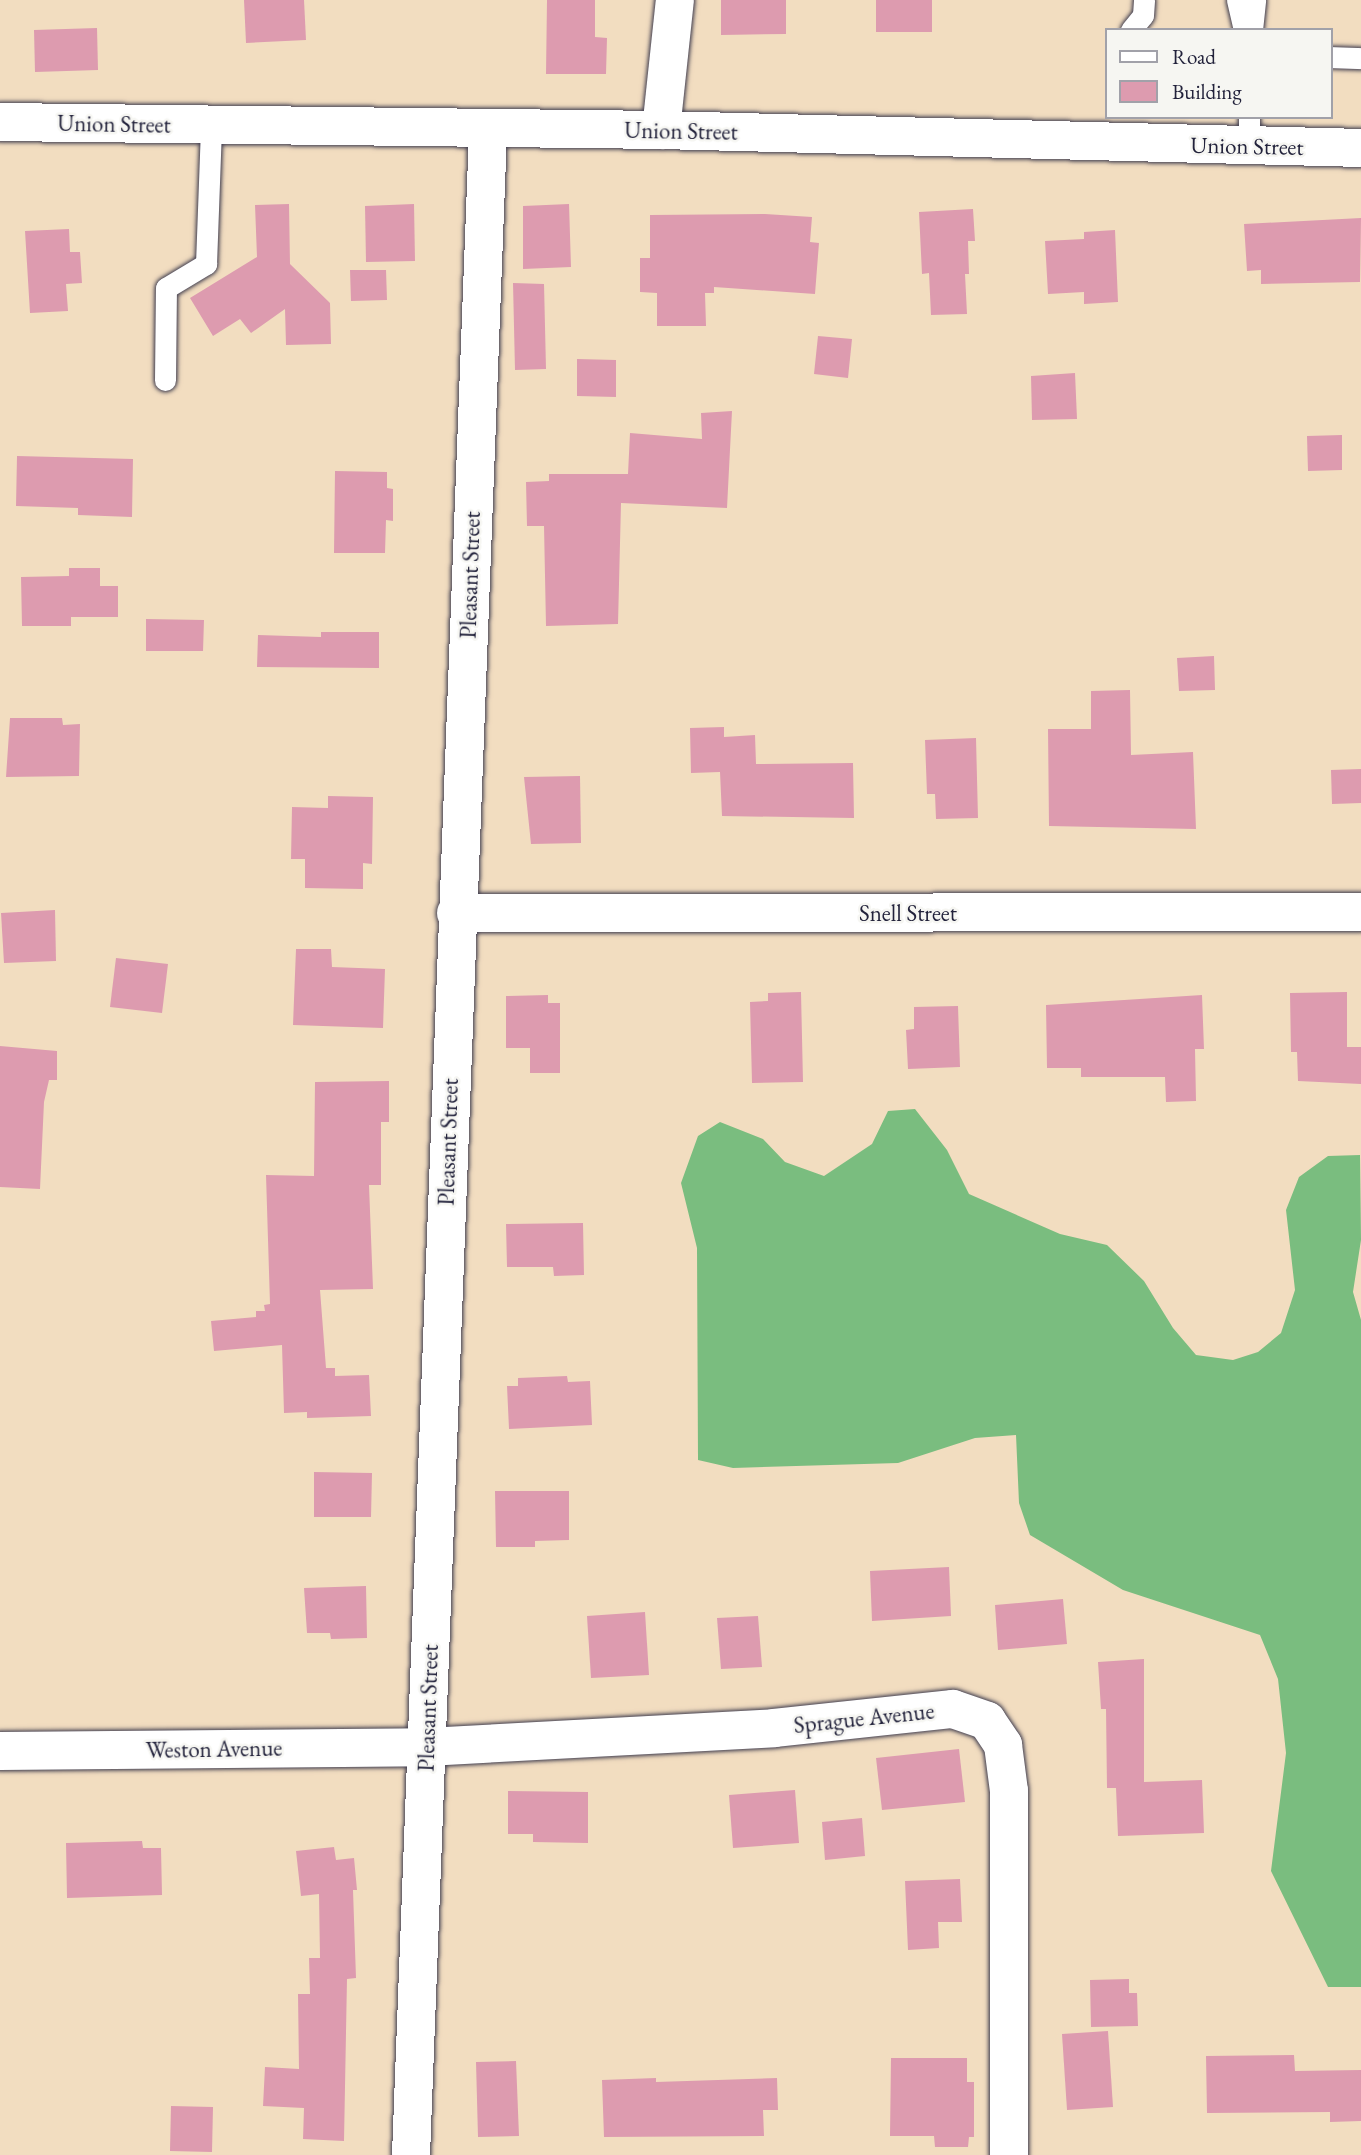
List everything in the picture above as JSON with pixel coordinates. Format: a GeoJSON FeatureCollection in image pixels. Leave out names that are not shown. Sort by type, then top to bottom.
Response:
{"type":"FeatureCollection","features":[{"type":"Feature","properties":{"kind":"street"},"geometry":{"type":"LineString","coordinates":[[661,130],[675,0]]}},
{"type":"Feature","properties":{"kind":"street","name":"Union Street"},"geometry":{"type":"LineString","coordinates":[[0,122],[661,130],[1249,132],[1361,148]]}},
{"type":"Feature","properties":{"kind":"street","name":"Pleasant Street"},"geometry":{"type":"LineString","coordinates":[[411,2155],[456,914],[488,128]]}},
{"type":"Feature","properties":{"kind":"street","name":"Snell Street"},"geometry":{"type":"LineString","coordinates":[[456,914],[1361,912]]}},
{"type":"Feature","properties":{"kind":"street","name":"Sprague Avenue"},"geometry":{"type":"LineString","coordinates":[[427,1747],[775,1728],[953,1709],[987,1721],[1003,1745],[1009,1791],[1009,2155]]}},
{"type":"Feature","properties":{"kind":"street","name":"Weston Avenue"},"geometry":{"type":"LineString","coordinates":[[0,1751],[427,1747]]}},
{"type":"Feature","properties":{"kind":"lane"},"geometry":{"type":"LineString","coordinates":[[1133,28],[1143,15],[1144,0]]}},
{"type":"Feature","properties":{"kind":"lane"},"geometry":{"type":"LineString","coordinates":[[1237,0],[1244,28]]}},
{"type":"Feature","properties":{"kind":"lane"},"geometry":{"type":"LineString","coordinates":[[1252,28],[1255,0]]}},
{"type":"Feature","properties":{"kind":"lane"},"geometry":{"type":"LineString","coordinates":[[1333,57],[1361,58]]}},
{"type":"Feature","properties":{"kind":"lane"},"geometry":{"type":"LineString","coordinates":[[165,380],[166,288],[206,264],[211,125]]}},
{"type":"Feature","properties":{"kind":"green space"},"geometry":{"type":"Polygon","coordinates":[[[915,1109],[947,1150],[969,1194],[1060,1234],[1107,1245],[1144,1281],[1173,1328],[1196,1355],[1233,1360],[1258,1352],[1281,1333],[1295,1290],[1286,1210],[1299,1177],[1328,1156],[1360,1155],[1361,1240],[1353,1292],[1361,1320],[1361,1987],[1328,1987],[1271,1871],[1286,1753],[1278,1679],[1260,1635],[1123,1590],[1030,1535],[1019,1503],[1016,1435],[975,1438],[898,1463],[733,1468],[698,1460],[697,1248],[681,1183],[698,1136],[720,1122],[763,1139],[785,1162],[824,1176],[872,1144],[888,1111],[915,1109]]]}},
{"type":"Feature","properties":{"kind":"building"},"geometry":{"type":"Polygon","coordinates":[[[244,0],[304,0],[306,40],[246,43],[244,0]]]}},
{"type":"Feature","properties":{"kind":"building"},"geometry":{"type":"Polygon","coordinates":[[[547,0],[595,0],[595,37],[607,38],[606,74],[546,74],[547,0]]]}},
{"type":"Feature","properties":{"kind":"building"},"geometry":{"type":"Polygon","coordinates":[[[721,0],[786,0],[786,34],[721,35],[721,0]]]}},
{"type":"Feature","properties":{"kind":"building"},"geometry":{"type":"Polygon","coordinates":[[[876,0],[932,0],[932,32],[876,32],[876,0]]]}},
{"type":"Feature","properties":{"kind":"building"},"geometry":{"type":"Polygon","coordinates":[[[97,28],[98,70],[35,72],[34,30],[97,28]]]}},
{"type":"Feature","properties":{"kind":"building"},"geometry":{"type":"Polygon","coordinates":[[[289,204],[290,264],[330,303],[331,344],[286,345],[285,309],[251,333],[240,319],[213,336],[190,298],[257,257],[255,205],[289,204]]]}},
{"type":"Feature","properties":{"kind":"building"},"geometry":{"type":"Polygon","coordinates":[[[414,204],[415,261],[366,262],[365,206],[414,204]]]}},
{"type":"Feature","properties":{"kind":"building"},"geometry":{"type":"Polygon","coordinates":[[[569,204],[571,267],[523,269],[523,206],[569,204]]]}},
{"type":"Feature","properties":{"kind":"building"},"geometry":{"type":"Polygon","coordinates":[[[973,209],[975,241],[968,241],[969,274],[965,274],[967,314],[931,315],[929,273],[922,274],[919,212],[973,209]]]}},
{"type":"Feature","properties":{"kind":"building"},"geometry":{"type":"Polygon","coordinates":[[[765,214],[812,217],[810,242],[819,243],[815,294],[714,287],[714,293],[705,293],[706,326],[657,326],[657,293],[640,292],[640,258],[650,258],[650,215],[765,214]]]}},
{"type":"Feature","properties":{"kind":"building"},"geometry":{"type":"Polygon","coordinates":[[[1361,218],[1360,282],[1261,284],[1261,270],[1247,271],[1244,224],[1361,218]]]}},
{"type":"Feature","properties":{"kind":"building"},"geometry":{"type":"Polygon","coordinates":[[[69,229],[70,252],[80,252],[82,283],[66,284],[68,311],[30,313],[25,231],[69,229]]]}},
{"type":"Feature","properties":{"kind":"building"},"geometry":{"type":"Polygon","coordinates":[[[1115,230],[1118,302],[1084,304],[1084,292],[1048,294],[1045,241],[1084,239],[1084,232],[1115,230]]]}},
{"type":"Feature","properties":{"kind":"building"},"geometry":{"type":"Polygon","coordinates":[[[350,270],[386,270],[387,300],[351,301],[350,270]]]}},
{"type":"Feature","properties":{"kind":"building"},"geometry":{"type":"Polygon","coordinates":[[[513,283],[544,284],[546,369],[515,370],[513,283]]]}},
{"type":"Feature","properties":{"kind":"building"},"geometry":{"type":"Polygon","coordinates":[[[818,336],[852,339],[848,378],[814,374],[818,336]]]}},
{"type":"Feature","properties":{"kind":"building"},"geometry":{"type":"Polygon","coordinates":[[[577,359],[616,360],[616,397],[577,396],[577,359]]]}},
{"type":"Feature","properties":{"kind":"building"},"geometry":{"type":"Polygon","coordinates":[[[1075,373],[1077,419],[1032,420],[1031,376],[1075,373]]]}},
{"type":"Feature","properties":{"kind":"building"},"geometry":{"type":"Polygon","coordinates":[[[732,411],[727,508],[621,503],[618,624],[546,626],[544,526],[527,526],[526,482],[549,481],[549,474],[628,474],[630,433],[702,439],[701,413],[732,411]]]}},
{"type":"Feature","properties":{"kind":"building"},"geometry":{"type":"Polygon","coordinates":[[[1342,435],[1342,470],[1308,471],[1307,436],[1342,435]]]}},
{"type":"Feature","properties":{"kind":"building"},"geometry":{"type":"Polygon","coordinates":[[[17,456],[133,459],[132,517],[78,515],[78,508],[16,506],[17,456]]]}},
{"type":"Feature","properties":{"kind":"building"},"geometry":{"type":"Polygon","coordinates":[[[335,471],[387,472],[387,488],[393,489],[393,521],[386,520],[385,553],[334,553],[335,471]]]}},
{"type":"Feature","properties":{"kind":"building"},"geometry":{"type":"Polygon","coordinates":[[[69,568],[100,568],[100,586],[118,586],[118,617],[71,617],[71,626],[22,626],[21,577],[69,576],[69,568]]]}},
{"type":"Feature","properties":{"kind":"building"},"geometry":{"type":"Polygon","coordinates":[[[146,619],[204,620],[203,651],[146,651],[146,619]]]}},
{"type":"Feature","properties":{"kind":"building"},"geometry":{"type":"Polygon","coordinates":[[[321,632],[379,632],[379,668],[257,667],[258,635],[321,637],[321,632]]]}},
{"type":"Feature","properties":{"kind":"building"},"geometry":{"type":"Polygon","coordinates":[[[1214,656],[1215,690],[1179,691],[1177,658],[1214,656]]]}},
{"type":"Feature","properties":{"kind":"building"},"geometry":{"type":"Polygon","coordinates":[[[1130,690],[1131,755],[1193,752],[1196,829],[1049,826],[1048,729],[1091,729],[1091,691],[1130,690]]]}},
{"type":"Feature","properties":{"kind":"building"},"geometry":{"type":"Polygon","coordinates":[[[10,718],[62,718],[63,725],[80,724],[79,776],[6,777],[10,718]]]}},
{"type":"Feature","properties":{"kind":"building"},"geometry":{"type":"Polygon","coordinates":[[[724,727],[724,737],[755,735],[756,764],[853,763],[854,818],[722,816],[720,772],[691,773],[690,728],[724,727]]]}},
{"type":"Feature","properties":{"kind":"building"},"geometry":{"type":"Polygon","coordinates":[[[976,738],[978,818],[936,819],[935,794],[927,794],[925,740],[976,738]]]}},
{"type":"Feature","properties":{"kind":"building"},"geometry":{"type":"Polygon","coordinates":[[[1361,769],[1361,803],[1332,804],[1331,770],[1361,769]]]}},
{"type":"Feature","properties":{"kind":"building"},"geometry":{"type":"Polygon","coordinates":[[[580,776],[581,843],[531,844],[524,777],[580,776]]]}},
{"type":"Feature","properties":{"kind":"building"},"geometry":{"type":"Polygon","coordinates":[[[328,796],[373,797],[372,864],[363,863],[363,889],[305,888],[305,859],[291,859],[292,807],[328,808],[328,796]]]}},
{"type":"Feature","properties":{"kind":"building"},"geometry":{"type":"Polygon","coordinates":[[[55,910],[56,961],[4,963],[1,913],[55,910]]]}},
{"type":"Feature","properties":{"kind":"building"},"geometry":{"type":"Polygon","coordinates":[[[296,949],[331,949],[332,967],[385,969],[383,1028],[293,1025],[296,949]]]}},
{"type":"Feature","properties":{"kind":"building"},"geometry":{"type":"Polygon","coordinates":[[[116,958],[168,964],[162,1013],[110,1007],[116,958]]]}},
{"type":"Feature","properties":{"kind":"building"},"geometry":{"type":"Polygon","coordinates":[[[801,992],[803,1082],[752,1083],[750,1002],[768,1001],[768,993],[801,992]]]}},
{"type":"Feature","properties":{"kind":"building"},"geometry":{"type":"Polygon","coordinates":[[[1347,992],[1347,1047],[1361,1047],[1361,1084],[1298,1081],[1297,1052],[1291,1052],[1290,993],[1347,992]]]}},
{"type":"Feature","properties":{"kind":"building"},"geometry":{"type":"Polygon","coordinates":[[[548,995],[548,1003],[560,1003],[560,1073],[530,1073],[530,1048],[506,1048],[506,996],[548,995]]]}},
{"type":"Feature","properties":{"kind":"building"},"geometry":{"type":"Polygon","coordinates":[[[1202,995],[1204,1049],[1195,1049],[1196,1101],[1166,1102],[1165,1077],[1081,1077],[1081,1068],[1047,1068],[1046,1005],[1202,995]]]}},
{"type":"Feature","properties":{"kind":"building"},"geometry":{"type":"Polygon","coordinates":[[[958,1006],[960,1067],[908,1069],[906,1030],[914,1029],[914,1007],[958,1006]]]}},
{"type":"Feature","properties":{"kind":"building"},"geometry":{"type":"Polygon","coordinates":[[[0,1046],[57,1051],[57,1080],[49,1080],[44,1102],[40,1189],[0,1187],[0,1046]]]}},
{"type":"Feature","properties":{"kind":"building"},"geometry":{"type":"Polygon","coordinates":[[[389,1081],[389,1122],[381,1122],[381,1185],[369,1185],[373,1289],[320,1290],[326,1368],[335,1368],[335,1376],[369,1375],[371,1416],[307,1418],[307,1412],[284,1413],[282,1345],[214,1351],[211,1321],[256,1317],[256,1311],[265,1311],[264,1305],[270,1304],[266,1175],[314,1176],[315,1082],[389,1081]]]}},
{"type":"Feature","properties":{"kind":"building"},"geometry":{"type":"Polygon","coordinates":[[[583,1223],[584,1275],[554,1276],[553,1267],[507,1267],[506,1224],[583,1223]]]}},
{"type":"Feature","properties":{"kind":"building"},"geometry":{"type":"Polygon","coordinates":[[[567,1376],[568,1382],[590,1381],[592,1425],[509,1429],[507,1386],[518,1386],[518,1378],[567,1376]]]}},
{"type":"Feature","properties":{"kind":"building"},"geometry":{"type":"Polygon","coordinates":[[[314,1472],[372,1473],[371,1517],[314,1517],[314,1472]]]}},
{"type":"Feature","properties":{"kind":"building"},"geometry":{"type":"Polygon","coordinates":[[[495,1491],[569,1491],[569,1540],[535,1541],[535,1547],[496,1547],[495,1491]]]}},
{"type":"Feature","properties":{"kind":"building"},"geometry":{"type":"Polygon","coordinates":[[[949,1567],[951,1616],[872,1621],[870,1571],[949,1567]]]}},
{"type":"Feature","properties":{"kind":"building"},"geometry":{"type":"Polygon","coordinates":[[[366,1586],[367,1638],[331,1639],[330,1633],[307,1633],[304,1588],[366,1586]]]}},
{"type":"Feature","properties":{"kind":"building"},"geometry":{"type":"Polygon","coordinates":[[[1063,1599],[1067,1644],[998,1650],[995,1605],[1063,1599]]]}},
{"type":"Feature","properties":{"kind":"building"},"geometry":{"type":"Polygon","coordinates":[[[645,1612],[649,1675],[591,1678],[587,1616],[645,1612]]]}},
{"type":"Feature","properties":{"kind":"building"},"geometry":{"type":"Polygon","coordinates":[[[758,1616],[762,1667],[721,1669],[717,1618],[758,1616]]]}},
{"type":"Feature","properties":{"kind":"building"},"geometry":{"type":"Polygon","coordinates":[[[1144,1659],[1144,1782],[1202,1780],[1204,1833],[1118,1836],[1116,1788],[1107,1788],[1106,1709],[1101,1709],[1098,1662],[1144,1659]]]}},
{"type":"Feature","properties":{"kind":"building"},"geometry":{"type":"Polygon","coordinates":[[[959,1749],[965,1802],[882,1810],[876,1758],[959,1749]]]}},
{"type":"Feature","properties":{"kind":"building"},"geometry":{"type":"Polygon","coordinates":[[[795,1790],[799,1843],[733,1848],[729,1795],[795,1790]]]}},
{"type":"Feature","properties":{"kind":"building"},"geometry":{"type":"Polygon","coordinates":[[[508,1791],[588,1792],[588,1843],[533,1842],[533,1834],[508,1834],[508,1791]]]}},
{"type":"Feature","properties":{"kind":"building"},"geometry":{"type":"Polygon","coordinates":[[[862,1818],[865,1856],[825,1860],[822,1822],[862,1818]]]}},
{"type":"Feature","properties":{"kind":"building"},"geometry":{"type":"Polygon","coordinates":[[[142,1841],[143,1848],[161,1848],[162,1895],[67,1898],[66,1843],[142,1841]]]}},
{"type":"Feature","properties":{"kind":"building"},"geometry":{"type":"Polygon","coordinates":[[[334,1847],[336,1860],[354,1858],[357,1890],[353,1890],[356,1978],[347,1979],[344,2141],[303,2139],[304,2108],[263,2106],[265,2067],[299,2069],[298,1994],[310,1994],[309,1958],[320,1958],[319,1894],[301,1896],[296,1851],[334,1847]]]}},
{"type":"Feature","properties":{"kind":"building"},"geometry":{"type":"Polygon","coordinates":[[[960,1879],[962,1922],[938,1922],[939,1948],[908,1950],[905,1881],[960,1879]]]}},
{"type":"Feature","properties":{"kind":"building"},"geometry":{"type":"Polygon","coordinates":[[[1129,1979],[1129,1993],[1137,1993],[1138,2026],[1091,2027],[1090,1980],[1129,1979]]]}},
{"type":"Feature","properties":{"kind":"building"},"geometry":{"type":"Polygon","coordinates":[[[1108,2031],[1113,2107],[1067,2110],[1062,2034],[1108,2031]]]}},
{"type":"Feature","properties":{"kind":"building"},"geometry":{"type":"Polygon","coordinates":[[[1294,2055],[1295,2071],[1361,2070],[1361,2121],[1330,2122],[1330,2112],[1207,2113],[1206,2056],[1294,2055]]]}},
{"type":"Feature","properties":{"kind":"building"},"geometry":{"type":"Polygon","coordinates":[[[891,2058],[967,2058],[967,2082],[974,2082],[974,2137],[969,2137],[968,2147],[935,2147],[934,2136],[890,2136],[891,2058]]]}},
{"type":"Feature","properties":{"kind":"building"},"geometry":{"type":"Polygon","coordinates":[[[516,2061],[519,2136],[478,2137],[476,2062],[516,2061]]]}},
{"type":"Feature","properties":{"kind":"building"},"geometry":{"type":"Polygon","coordinates":[[[656,2078],[656,2082],[777,2078],[778,2110],[763,2110],[764,2136],[604,2137],[602,2080],[656,2078]]]}},
{"type":"Feature","properties":{"kind":"building"},"geometry":{"type":"Polygon","coordinates":[[[171,2106],[213,2107],[212,2152],[170,2151],[171,2106]]]}}]}
